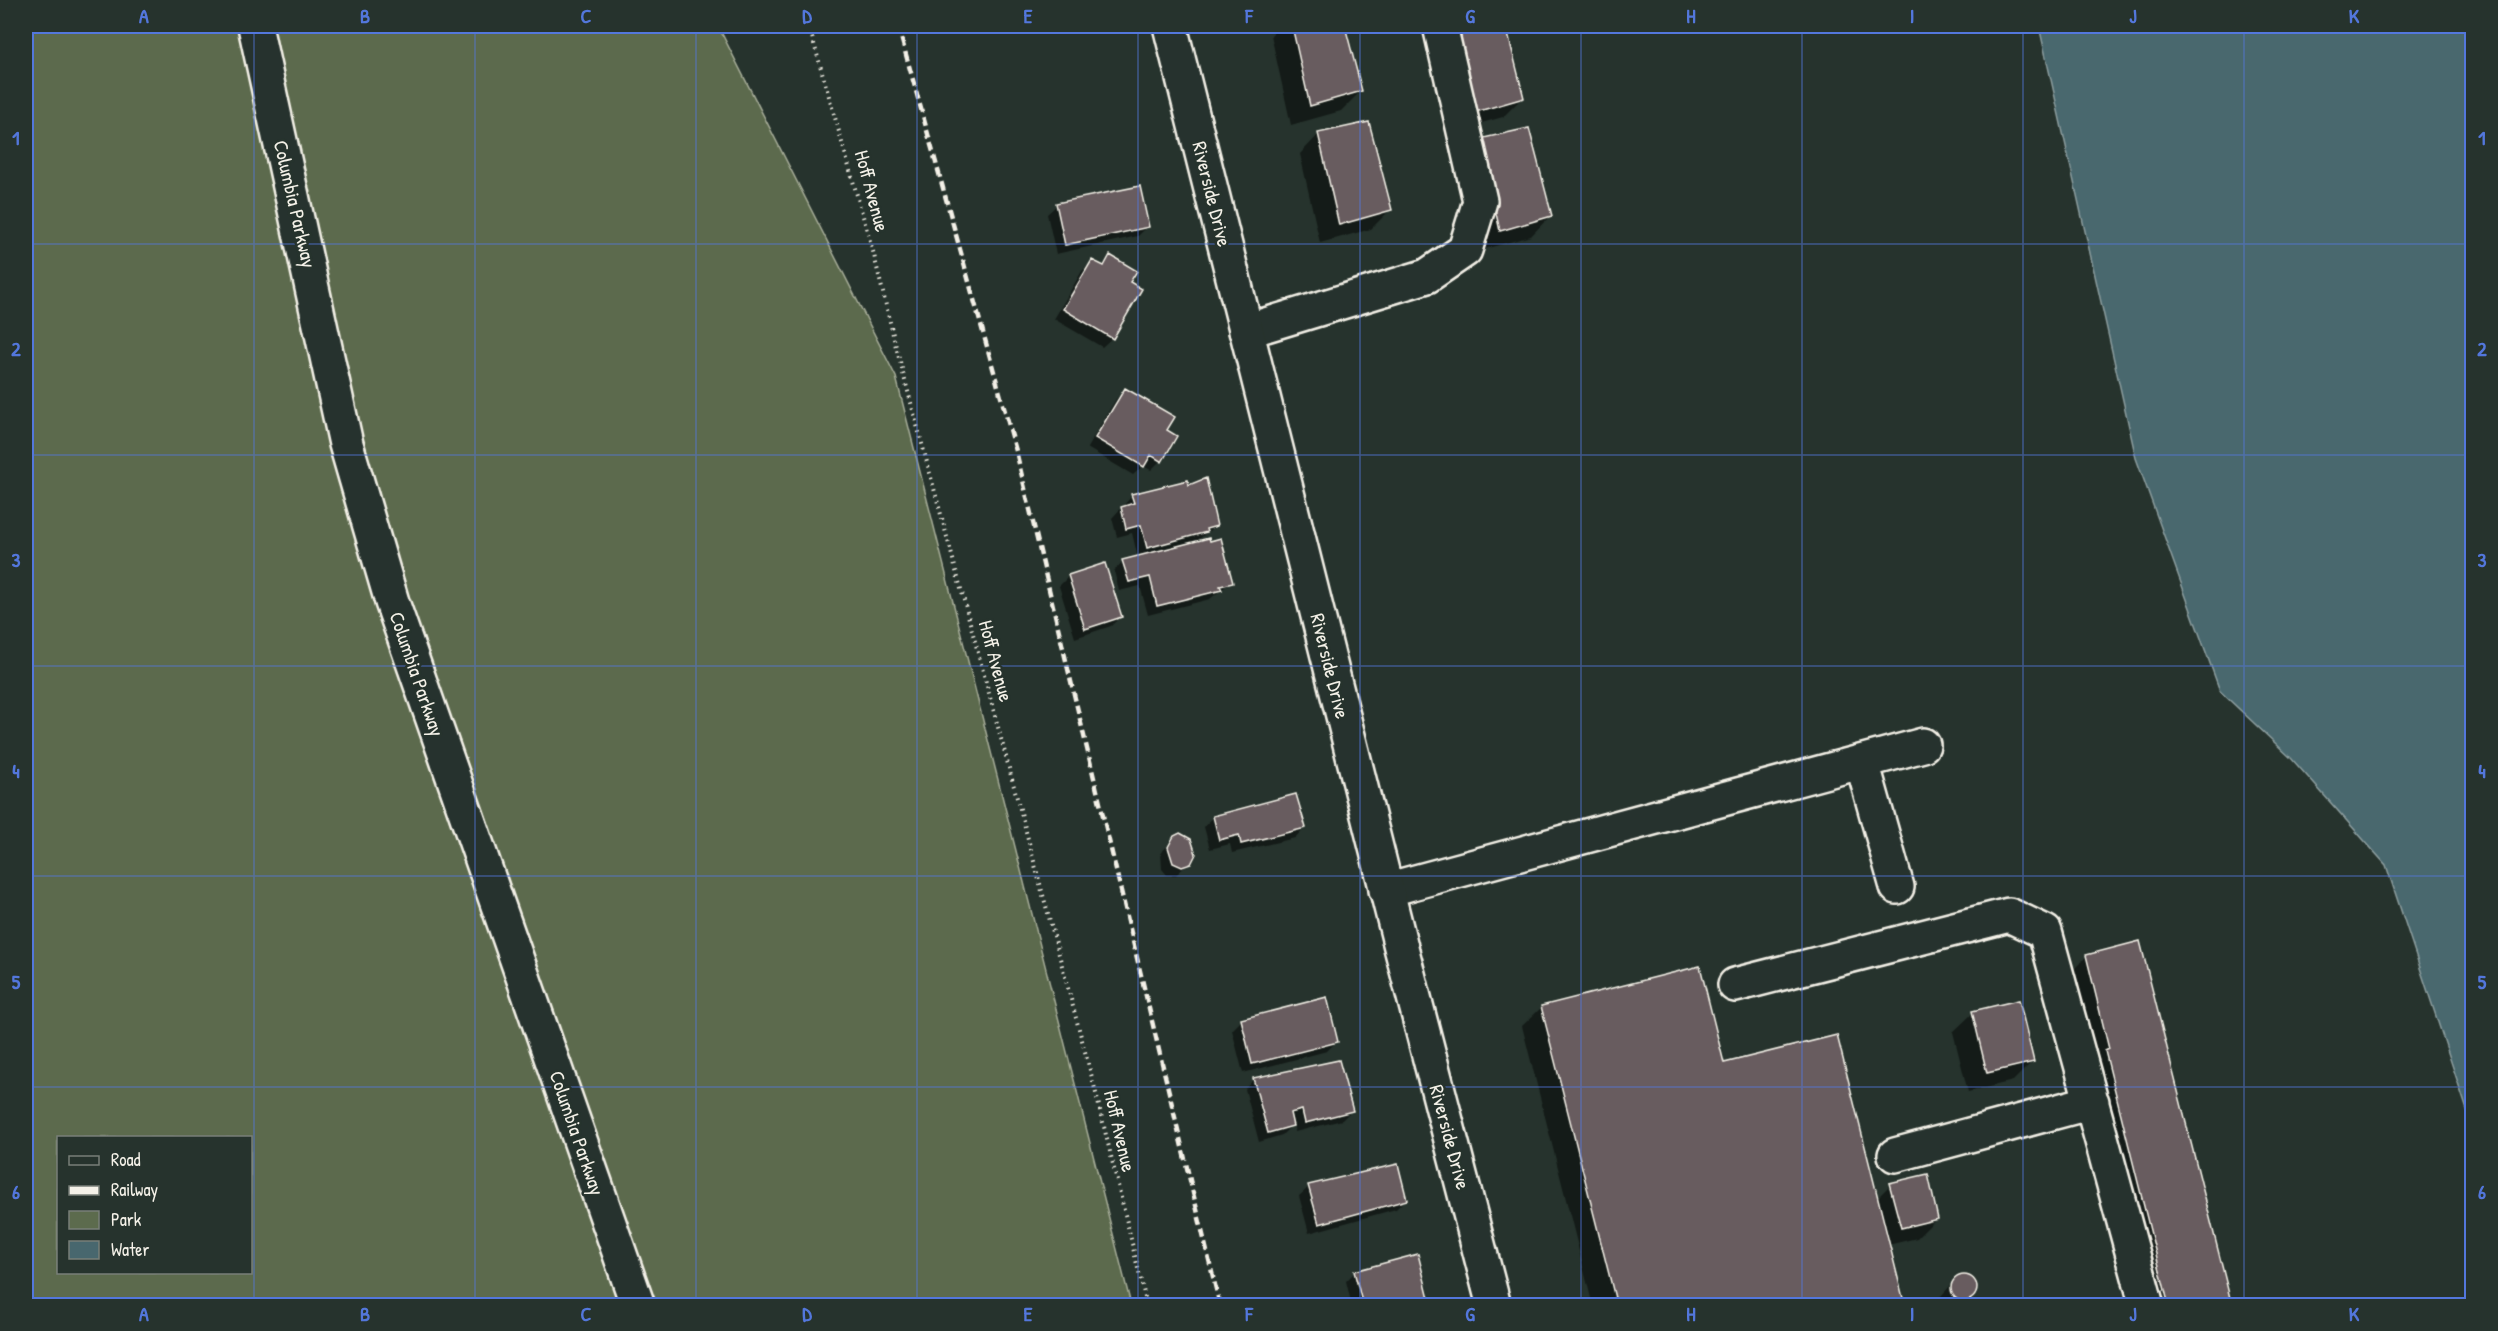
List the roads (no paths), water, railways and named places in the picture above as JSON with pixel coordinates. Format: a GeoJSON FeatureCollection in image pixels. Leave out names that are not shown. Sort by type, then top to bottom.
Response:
{"type":"FeatureCollection","features":[{"type":"Feature","properties":{"kind":"main road","name":"Columbia Parkway"},"geometry":{"type":"LineString","coordinates":[[255,26],[346,444],[392,602],[638,1305]]}},
{"type":"Feature","properties":{"kind":"main road","name":"Riverside Drive"},"geometry":{"type":"LineString","coordinates":[[1170,26],[1386,890],[1494,1305]]}},
{"type":"Feature","properties":{"kind":"main road"},"geometry":{"type":"LineString","coordinates":[[1246,331],[1427,276],[1465,250],[1480,201],[1440,26]]}},
{"type":"Feature","properties":{"kind":"main road"},"geometry":{"type":"LineString","coordinates":[[1386,890],[1923,745]]}},
{"type":"Feature","properties":{"kind":"main road"},"geometry":{"type":"LineString","coordinates":[[1862,762],[1897,886]]}},
{"type":"Feature","properties":{"kind":"main road"},"geometry":{"type":"LineString","coordinates":[[1735,985],[2009,915],[2045,932],[2147,1305]]}},
{"type":"Feature","properties":{"kind":"main road"},"geometry":{"type":"LineString","coordinates":[[1895,1155],[2092,1102]]}},
{"type":"Feature","properties":{"kind":"water"},"geometry":{"type":"Polygon","coordinates":[[[2039,26],[2472,26],[2472,1125],[2386,865],[2291,758],[2220,691],[2136,458],[2039,26]]]}},
{"type":"Feature","properties":{"kind":"railway"},"geometry":{"type":"LineString","coordinates":[[898,26],[1016,451],[1220,1306]]}}]}
